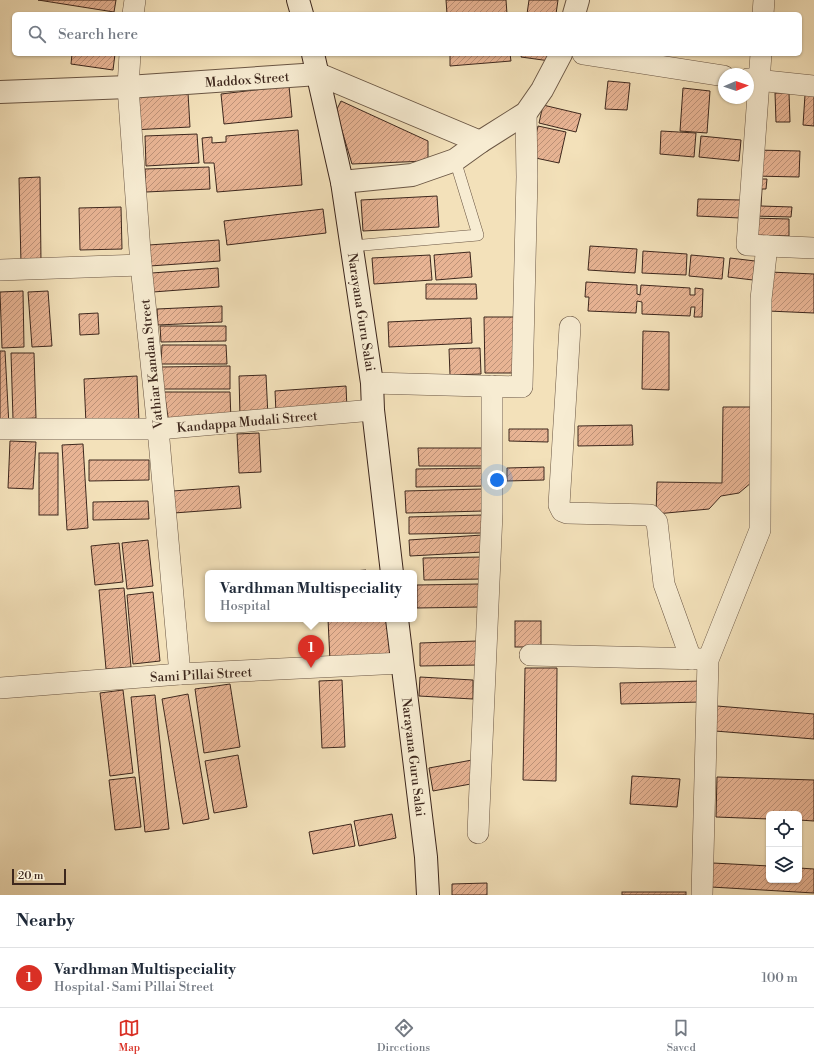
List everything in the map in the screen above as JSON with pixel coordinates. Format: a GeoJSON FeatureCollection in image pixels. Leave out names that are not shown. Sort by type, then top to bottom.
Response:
{"type":"FeatureCollection","features":[{"type":"Feature","properties":{"kind":"main road"},"geometry":{"type":"LineString","coordinates":[[298,0],[301,12]]}},
{"type":"Feature","properties":{"kind":"main road"},"geometry":{"type":"LineString","coordinates":[[575,12],[578,0]]}},
{"type":"Feature","properties":{"kind":"main road"},"geometry":{"type":"LineString","coordinates":[[342,182],[412,175],[455,160],[480,142],[526,113],[542,90],[560,56]]}},
{"type":"Feature","properties":{"kind":"main road","name":"Maddox Street"},"geometry":{"type":"LineString","coordinates":[[0,92],[128,87],[316,64],[480,142]]}},
{"type":"Feature","properties":{"kind":"main road","name":"Narayana Guru Salai"},"geometry":{"type":"LineString","coordinates":[[316,64],[342,182],[352,246],[372,383],[373,410],[392,570]]}},
{"type":"Feature","properties":{"kind":"main road","name":"Narayana Guru Salai"},"geometry":{"type":"LineString","coordinates":[[397,622],[426,857],[428,895]]}},
{"type":"Feature","properties":{"kind":"street"},"geometry":{"type":"LineString","coordinates":[[133,12],[134,0]]}},
{"type":"Feature","properties":{"kind":"street"},"geometry":{"type":"LineString","coordinates":[[763,12],[764,0]]}},
{"type":"Feature","properties":{"kind":"street","name":"Vathiar Kandan Street"},"geometry":{"type":"LineString","coordinates":[[130,56],[128,87],[141,265],[158,429],[180,674]]}},
{"type":"Feature","properties":{"kind":"street"},"geometry":{"type":"LineString","coordinates":[[596,56],[718,75]]}},
{"type":"Feature","properties":{"kind":"street"},"geometry":{"type":"LineString","coordinates":[[699,659],[760,530],[762,299],[757,245],[754,80],[760,56]]}},
{"type":"Feature","properties":{"kind":"street"},"geometry":{"type":"LineString","coordinates":[[754,80],[814,86]]}},
{"type":"Feature","properties":{"kind":"street"},"geometry":{"type":"LineString","coordinates":[[372,383],[522,386],[527,177],[526,113]]}},
{"type":"Feature","properties":{"kind":"street"},"geometry":{"type":"LineString","coordinates":[[757,245],[814,248]]}},
{"type":"Feature","properties":{"kind":"street"},"geometry":{"type":"LineString","coordinates":[[0,270],[141,265]]}},
{"type":"Feature","properties":{"kind":"street"},"geometry":{"type":"LineString","coordinates":[[570,326],[559,505],[562,511],[567,513],[650,516],[657,522],[664,584],[699,659],[702,895]]}},
{"type":"Feature","properties":{"kind":"street"},"geometry":{"type":"LineString","coordinates":[[478,833],[492,513],[492,386]]}},
{"type":"Feature","properties":{"kind":"street","name":"Kandappa Mudali Street"},"geometry":{"type":"LineString","coordinates":[[0,429],[158,429],[373,410]]}},
{"type":"Feature","properties":{"kind":"street"},"geometry":{"type":"LineString","coordinates":[[530,655],[699,659]]}},
{"type":"Feature","properties":{"kind":"street","name":"Sami Pillai Street"},"geometry":{"type":"LineString","coordinates":[[0,688],[180,674],[402,663]]}},
{"type":"Feature","properties":{"kind":"lane"},"geometry":{"type":"LineString","coordinates":[[352,246],[478,235],[455,160]]}},
{"type":"Feature","properties":{"kind":"building"},"geometry":{"type":"Polygon","coordinates":[[[38,0],[116,0],[114,12],[38,0]]]}},
{"type":"Feature","properties":{"kind":"building"},"geometry":{"type":"Polygon","coordinates":[[[446,0],[506,0],[507,12],[447,12],[446,0]]]}},
{"type":"Feature","properties":{"kind":"building"},"geometry":{"type":"Polygon","coordinates":[[[529,0],[558,0],[556,12],[527,12],[529,0]]]}},
{"type":"Feature","properties":{"kind":"building"},"geometry":{"type":"Polygon","coordinates":[[[72,56],[115,56],[113,70],[71,64],[72,56]]]}},
{"type":"Feature","properties":{"kind":"building"},"geometry":{"type":"Polygon","coordinates":[[[450,56],[510,56],[511,61],[450,66],[450,56]]]}},
{"type":"Feature","properties":{"kind":"building"},"geometry":{"type":"Polygon","coordinates":[[[521,56],[551,56],[550,61],[521,56]]]}},
{"type":"Feature","properties":{"kind":"building"},"geometry":{"type":"Polygon","coordinates":[[[608,81],[630,83],[627,110],[605,109],[608,81]]]}},
{"type":"Feature","properties":{"kind":"building"},"geometry":{"type":"Polygon","coordinates":[[[289,86],[292,117],[224,124],[221,94],[289,86]]]}},
{"type":"Feature","properties":{"kind":"building"},"geometry":{"type":"Polygon","coordinates":[[[683,88],[710,91],[707,133],[680,131],[683,88]]]}},
{"type":"Feature","properties":{"kind":"building"},"geometry":{"type":"Polygon","coordinates":[[[188,93],[190,127],[132,130],[130,97],[188,93]]]}},
{"type":"Feature","properties":{"kind":"building"},"geometry":{"type":"Polygon","coordinates":[[[775,93],[789,93],[790,122],[776,122],[775,93]]]}},
{"type":"Feature","properties":{"kind":"building"},"geometry":{"type":"Polygon","coordinates":[[[805,95],[814,96],[814,126],[803,125],[805,95]]]}},
{"type":"Feature","properties":{"kind":"building"},"geometry":{"type":"Polygon","coordinates":[[[341,101],[428,141],[428,161],[352,164],[336,111],[341,101]]]}},
{"type":"Feature","properties":{"kind":"building"},"geometry":{"type":"Polygon","coordinates":[[[543,105],[581,114],[576,132],[539,123],[543,105]]]}},
{"type":"Feature","properties":{"kind":"building"},"geometry":{"type":"Polygon","coordinates":[[[538,126],[566,132],[559,163],[531,157],[538,126]]]}},
{"type":"Feature","properties":{"kind":"building"},"geometry":{"type":"Polygon","coordinates":[[[298,130],[302,185],[217,192],[214,163],[204,163],[202,138],[212,137],[212,143],[226,142],[226,136],[298,130]]]}},
{"type":"Feature","properties":{"kind":"building"},"geometry":{"type":"Polygon","coordinates":[[[661,131],[696,133],[694,157],[660,154],[661,131]]]}},
{"type":"Feature","properties":{"kind":"building"},"geometry":{"type":"Polygon","coordinates":[[[197,134],[199,163],[146,166],[145,136],[197,134]]]}},
{"type":"Feature","properties":{"kind":"building"},"geometry":{"type":"Polygon","coordinates":[[[701,136],[741,140],[739,161],[699,157],[701,136]]]}},
{"type":"Feature","properties":{"kind":"building"},"geometry":{"type":"Polygon","coordinates":[[[754,150],[800,151],[799,177],[754,176],[754,150]]]}},
{"type":"Feature","properties":{"kind":"building"},"geometry":{"type":"Polygon","coordinates":[[[209,167],[210,189],[146,192],[145,169],[209,167]]]}},
{"type":"Feature","properties":{"kind":"building"},"geometry":{"type":"Polygon","coordinates":[[[40,177],[41,262],[21,263],[19,178],[40,177]]]}},
{"type":"Feature","properties":{"kind":"building"},"geometry":{"type":"Polygon","coordinates":[[[753,179],[767,179],[766,189],[762,189],[761,206],[792,207],[791,217],[752,216],[753,179]]]}},
{"type":"Feature","properties":{"kind":"building"},"geometry":{"type":"Polygon","coordinates":[[[437,196],[439,227],[363,231],[361,200],[437,196]]]}},
{"type":"Feature","properties":{"kind":"building"},"geometry":{"type":"Polygon","coordinates":[[[698,199],[741,200],[740,218],[697,216],[698,199]]]}},
{"type":"Feature","properties":{"kind":"building"},"geometry":{"type":"Polygon","coordinates":[[[121,207],[122,249],[80,250],[79,208],[121,207]]]}},
{"type":"Feature","properties":{"kind":"building"},"geometry":{"type":"Polygon","coordinates":[[[323,209],[326,233],[227,245],[224,221],[323,209]]]}},
{"type":"Feature","properties":{"kind":"building"},"geometry":{"type":"Polygon","coordinates":[[[752,218],[789,219],[789,236],[752,235],[752,218]]]}},
{"type":"Feature","properties":{"kind":"building"},"geometry":{"type":"Polygon","coordinates":[[[219,240],[220,261],[150,266],[149,245],[219,240]]]}},
{"type":"Feature","properties":{"kind":"building"},"geometry":{"type":"Polygon","coordinates":[[[590,246],[637,249],[635,273],[588,270],[590,246]]]}},
{"type":"Feature","properties":{"kind":"building"},"geometry":{"type":"Polygon","coordinates":[[[643,251],[687,254],[686,275],[642,273],[643,251]]]}},
{"type":"Feature","properties":{"kind":"building"},"geometry":{"type":"Polygon","coordinates":[[[470,252],[472,277],[436,280],[434,255],[470,252]]]}},
{"type":"Feature","properties":{"kind":"building"},"geometry":{"type":"Polygon","coordinates":[[[430,255],[432,280],[374,284],[372,258],[430,255]]]}},
{"type":"Feature","properties":{"kind":"building"},"geometry":{"type":"Polygon","coordinates":[[[691,255],[724,258],[722,279],[689,276],[691,255]]]}},
{"type":"Feature","properties":{"kind":"building"},"geometry":{"type":"Polygon","coordinates":[[[730,258],[755,261],[753,280],[728,277],[730,258]]]}},
{"type":"Feature","properties":{"kind":"building"},"geometry":{"type":"Polygon","coordinates":[[[218,268],[219,287],[153,292],[152,273],[218,268]]]}},
{"type":"Feature","properties":{"kind":"building"},"geometry":{"type":"Polygon","coordinates":[[[770,272],[814,274],[814,313],[768,311],[770,272]]]}},
{"type":"Feature","properties":{"kind":"building"},"geometry":{"type":"Polygon","coordinates":[[[586,282],[637,285],[637,294],[640,295],[641,285],[690,288],[690,295],[695,295],[695,288],[703,289],[702,317],[694,317],[695,307],[691,307],[690,316],[642,314],[642,302],[637,301],[636,313],[588,311],[589,297],[585,297],[586,282]]]}},
{"type":"Feature","properties":{"kind":"building"},"geometry":{"type":"Polygon","coordinates":[[[426,284],[476,284],[477,299],[426,299],[426,284]]]}},
{"type":"Feature","properties":{"kind":"building"},"geometry":{"type":"Polygon","coordinates":[[[23,291],[24,347],[2,348],[0,292],[23,291]]]}},
{"type":"Feature","properties":{"kind":"building"},"geometry":{"type":"Polygon","coordinates":[[[48,291],[52,346],[32,347],[28,292],[48,291]]]}},
{"type":"Feature","properties":{"kind":"building"},"geometry":{"type":"Polygon","coordinates":[[[222,306],[222,322],[158,325],[157,309],[222,306]]]}},
{"type":"Feature","properties":{"kind":"building"},"geometry":{"type":"Polygon","coordinates":[[[98,313],[99,334],[80,335],[79,314],[98,313]]]}},
{"type":"Feature","properties":{"kind":"building"},"geometry":{"type":"Polygon","coordinates":[[[484,317],[514,317],[514,373],[485,373],[484,317]]]}},
{"type":"Feature","properties":{"kind":"building"},"geometry":{"type":"Polygon","coordinates":[[[471,318],[472,343],[389,347],[388,322],[471,318]]]}},
{"type":"Feature","properties":{"kind":"building"},"geometry":{"type":"Polygon","coordinates":[[[160,326],[226,326],[226,341],[161,342],[160,326]]]}},
{"type":"Feature","properties":{"kind":"building"},"geometry":{"type":"Polygon","coordinates":[[[643,331],[669,332],[669,390],[642,389],[643,331]]]}},
{"type":"Feature","properties":{"kind":"building"},"geometry":{"type":"Polygon","coordinates":[[[162,345],[226,345],[227,364],[161,364],[162,345]]]}},
{"type":"Feature","properties":{"kind":"building"},"geometry":{"type":"Polygon","coordinates":[[[480,348],[481,374],[450,375],[449,349],[480,348]]]}},
{"type":"Feature","properties":{"kind":"building"},"geometry":{"type":"Polygon","coordinates":[[[0,351],[5,351],[9,426],[0,426],[0,351]]]}},
{"type":"Feature","properties":{"kind":"building"},"geometry":{"type":"Polygon","coordinates":[[[11,353],[34,353],[36,418],[13,419],[11,353]]]}},
{"type":"Feature","properties":{"kind":"building"},"geometry":{"type":"Polygon","coordinates":[[[230,366],[230,389],[162,389],[161,367],[230,366]]]}},
{"type":"Feature","properties":{"kind":"building"},"geometry":{"type":"Polygon","coordinates":[[[266,375],[268,417],[240,418],[239,376],[266,375]]]}},
{"type":"Feature","properties":{"kind":"building"},"geometry":{"type":"Polygon","coordinates":[[[137,376],[139,422],[86,424],[84,379],[137,376]]]}},
{"type":"Feature","properties":{"kind":"building"},"geometry":{"type":"Polygon","coordinates":[[[346,386],[347,409],[276,413],[275,391],[346,386]]]}},
{"type":"Feature","properties":{"kind":"building"},"geometry":{"type":"Polygon","coordinates":[[[164,392],[230,392],[231,421],[169,423],[164,392]]]}},
{"type":"Feature","properties":{"kind":"building"},"geometry":{"type":"Polygon","coordinates":[[[723,407],[756,407],[752,482],[739,493],[721,496],[709,509],[656,514],[657,482],[722,483],[723,407]]]}},
{"type":"Feature","properties":{"kind":"building"},"geometry":{"type":"Polygon","coordinates":[[[632,425],[633,445],[578,446],[578,426],[632,425]]]}},
{"type":"Feature","properties":{"kind":"building"},"geometry":{"type":"Polygon","coordinates":[[[509,429],[548,429],[548,442],[509,441],[509,429]]]}},
{"type":"Feature","properties":{"kind":"building"},"geometry":{"type":"Polygon","coordinates":[[[259,433],[261,472],[239,473],[237,434],[259,433]]]}},
{"type":"Feature","properties":{"kind":"building"},"geometry":{"type":"Polygon","coordinates":[[[10,441],[36,442],[33,489],[8,488],[10,441]]]}},
{"type":"Feature","properties":{"kind":"building"},"geometry":{"type":"Polygon","coordinates":[[[83,444],[88,528],[67,530],[62,445],[83,444]]]}},
{"type":"Feature","properties":{"kind":"building"},"geometry":{"type":"Polygon","coordinates":[[[418,448],[487,448],[487,466],[419,466],[418,448]]]}},
{"type":"Feature","properties":{"kind":"building"},"geometry":{"type":"Polygon","coordinates":[[[39,453],[58,453],[58,515],[39,515],[39,453]]]}},
{"type":"Feature","properties":{"kind":"building"},"geometry":{"type":"Polygon","coordinates":[[[89,460],[149,460],[149,480],[89,481],[89,460]]]}},
{"type":"Feature","properties":{"kind":"building"},"geometry":{"type":"Polygon","coordinates":[[[544,467],[544,480],[507,481],[507,468],[544,467]]]}},
{"type":"Feature","properties":{"kind":"building"},"geometry":{"type":"Polygon","coordinates":[[[487,468],[487,486],[416,487],[416,469],[487,468]]]}},
{"type":"Feature","properties":{"kind":"building"},"geometry":{"type":"Polygon","coordinates":[[[239,486],[241,508],[174,513],[173,491],[239,486]]]}},
{"type":"Feature","properties":{"kind":"building"},"geometry":{"type":"Polygon","coordinates":[[[483,489],[484,511],[406,513],[405,491],[483,489]]]}},
{"type":"Feature","properties":{"kind":"building"},"geometry":{"type":"Polygon","coordinates":[[[148,501],[149,519],[93,520],[93,502],[148,501]]]}},
{"type":"Feature","properties":{"kind":"building"},"geometry":{"type":"Polygon","coordinates":[[[482,515],[482,533],[409,534],[409,517],[482,515]]]}},
{"type":"Feature","properties":{"kind":"building"},"geometry":{"type":"Polygon","coordinates":[[[482,535],[483,552],[410,556],[409,540],[482,535]]]}},
{"type":"Feature","properties":{"kind":"building"},"geometry":{"type":"Polygon","coordinates":[[[148,540],[153,586],[127,589],[122,543],[148,540]]]}},
{"type":"Feature","properties":{"kind":"building"},"geometry":{"type":"Polygon","coordinates":[[[119,543],[123,582],[95,585],[91,546],[119,543]]]}},
{"type":"Feature","properties":{"kind":"building"},"geometry":{"type":"Polygon","coordinates":[[[483,557],[483,579],[424,580],[423,558],[483,557]]]}},
{"type":"Feature","properties":{"kind":"building"},"geometry":{"type":"Polygon","coordinates":[[[479,584],[480,607],[417,608],[417,585],[479,584]]]}},
{"type":"Feature","properties":{"kind":"building"},"geometry":{"type":"Polygon","coordinates":[[[124,588],[131,667],[106,669],[99,590],[124,588]]]}},
{"type":"Feature","properties":{"kind":"building"},"geometry":{"type":"Polygon","coordinates":[[[153,592],[160,661],[133,664],[127,595],[153,592]]]}},
{"type":"Feature","properties":{"kind":"building"},"geometry":{"type":"Polygon","coordinates":[[[515,621],[541,621],[541,647],[515,647],[515,621]]]}},
{"type":"Feature","properties":{"kind":"building"},"geometry":{"type":"Polygon","coordinates":[[[328,622],[391,622],[392,659],[330,661],[328,622]]]}},
{"type":"Feature","properties":{"kind":"building"},"geometry":{"type":"Polygon","coordinates":[[[477,641],[478,665],[420,666],[420,643],[477,641]]]}},
{"type":"Feature","properties":{"kind":"building"},"geometry":{"type":"Polygon","coordinates":[[[525,668],[557,668],[556,781],[523,780],[525,668]]]}},
{"type":"Feature","properties":{"kind":"building"},"geometry":{"type":"Polygon","coordinates":[[[420,677],[473,680],[473,699],[419,696],[420,677]]]}},
{"type":"Feature","properties":{"kind":"building"},"geometry":{"type":"Polygon","coordinates":[[[342,680],[345,747],[322,748],[319,681],[342,680]]]}},
{"type":"Feature","properties":{"kind":"building"},"geometry":{"type":"Polygon","coordinates":[[[701,681],[701,702],[621,704],[620,683],[701,681]]]}},
{"type":"Feature","properties":{"kind":"building"},"geometry":{"type":"Polygon","coordinates":[[[230,684],[240,747],[204,753],[195,689],[230,684]]]}},
{"type":"Feature","properties":{"kind":"building"},"geometry":{"type":"Polygon","coordinates":[[[123,690],[133,773],[110,776],[100,693],[123,690]]]}},
{"type":"Feature","properties":{"kind":"building"},"geometry":{"type":"Polygon","coordinates":[[[188,694],[209,819],[183,824],[162,699],[188,694]]]}},
{"type":"Feature","properties":{"kind":"building"},"geometry":{"type":"Polygon","coordinates":[[[155,695],[169,829],[145,832],[131,697],[155,695]]]}},
{"type":"Feature","properties":{"kind":"building"},"geometry":{"type":"Polygon","coordinates":[[[717,706],[814,714],[814,739],[715,731],[717,706]]]}},
{"type":"Feature","properties":{"kind":"building"},"geometry":{"type":"Polygon","coordinates":[[[238,755],[247,807],[214,813],[205,761],[238,755]]]}},
{"type":"Feature","properties":{"kind":"building"},"geometry":{"type":"Polygon","coordinates":[[[472,760],[476,783],[433,791],[429,768],[472,760]]]}},
{"type":"Feature","properties":{"kind":"building"},"geometry":{"type":"Polygon","coordinates":[[[632,776],[680,779],[677,807],[630,804],[632,776]]]}},
{"type":"Feature","properties":{"kind":"building"},"geometry":{"type":"Polygon","coordinates":[[[135,777],[141,827],[115,830],[109,780],[135,777]]]}},
{"type":"Feature","properties":{"kind":"building"},"geometry":{"type":"Polygon","coordinates":[[[717,777],[814,780],[814,821],[802,820],[802,811],[766,811],[766,819],[716,817],[717,777]]]}},
{"type":"Feature","properties":{"kind":"building"},"geometry":{"type":"Polygon","coordinates":[[[392,814],[396,838],[359,846],[354,821],[392,814]]]}},
{"type":"Feature","properties":{"kind":"building"},"geometry":{"type":"Polygon","coordinates":[[[351,824],[355,846],[313,854],[309,832],[351,824]]]}},
{"type":"Feature","properties":{"kind":"building"},"geometry":{"type":"Polygon","coordinates":[[[713,863],[766,866],[766,883],[802,883],[802,868],[814,869],[814,893],[711,887],[713,863]]]}},
{"type":"Feature","properties":{"kind":"building"},"geometry":{"type":"Polygon","coordinates":[[[487,883],[487,895],[452,895],[452,884],[487,883]]]}},
{"type":"Feature","properties":{"kind":"building"},"geometry":{"type":"Polygon","coordinates":[[[622,892],[686,892],[686,895],[622,895],[622,892]]]}},
{"type":"Feature","properties":{"kind":"place","name":"Vardhman Multispeciality"},"geometry":{"type":"Point","coordinates":[311,668]}}]}
